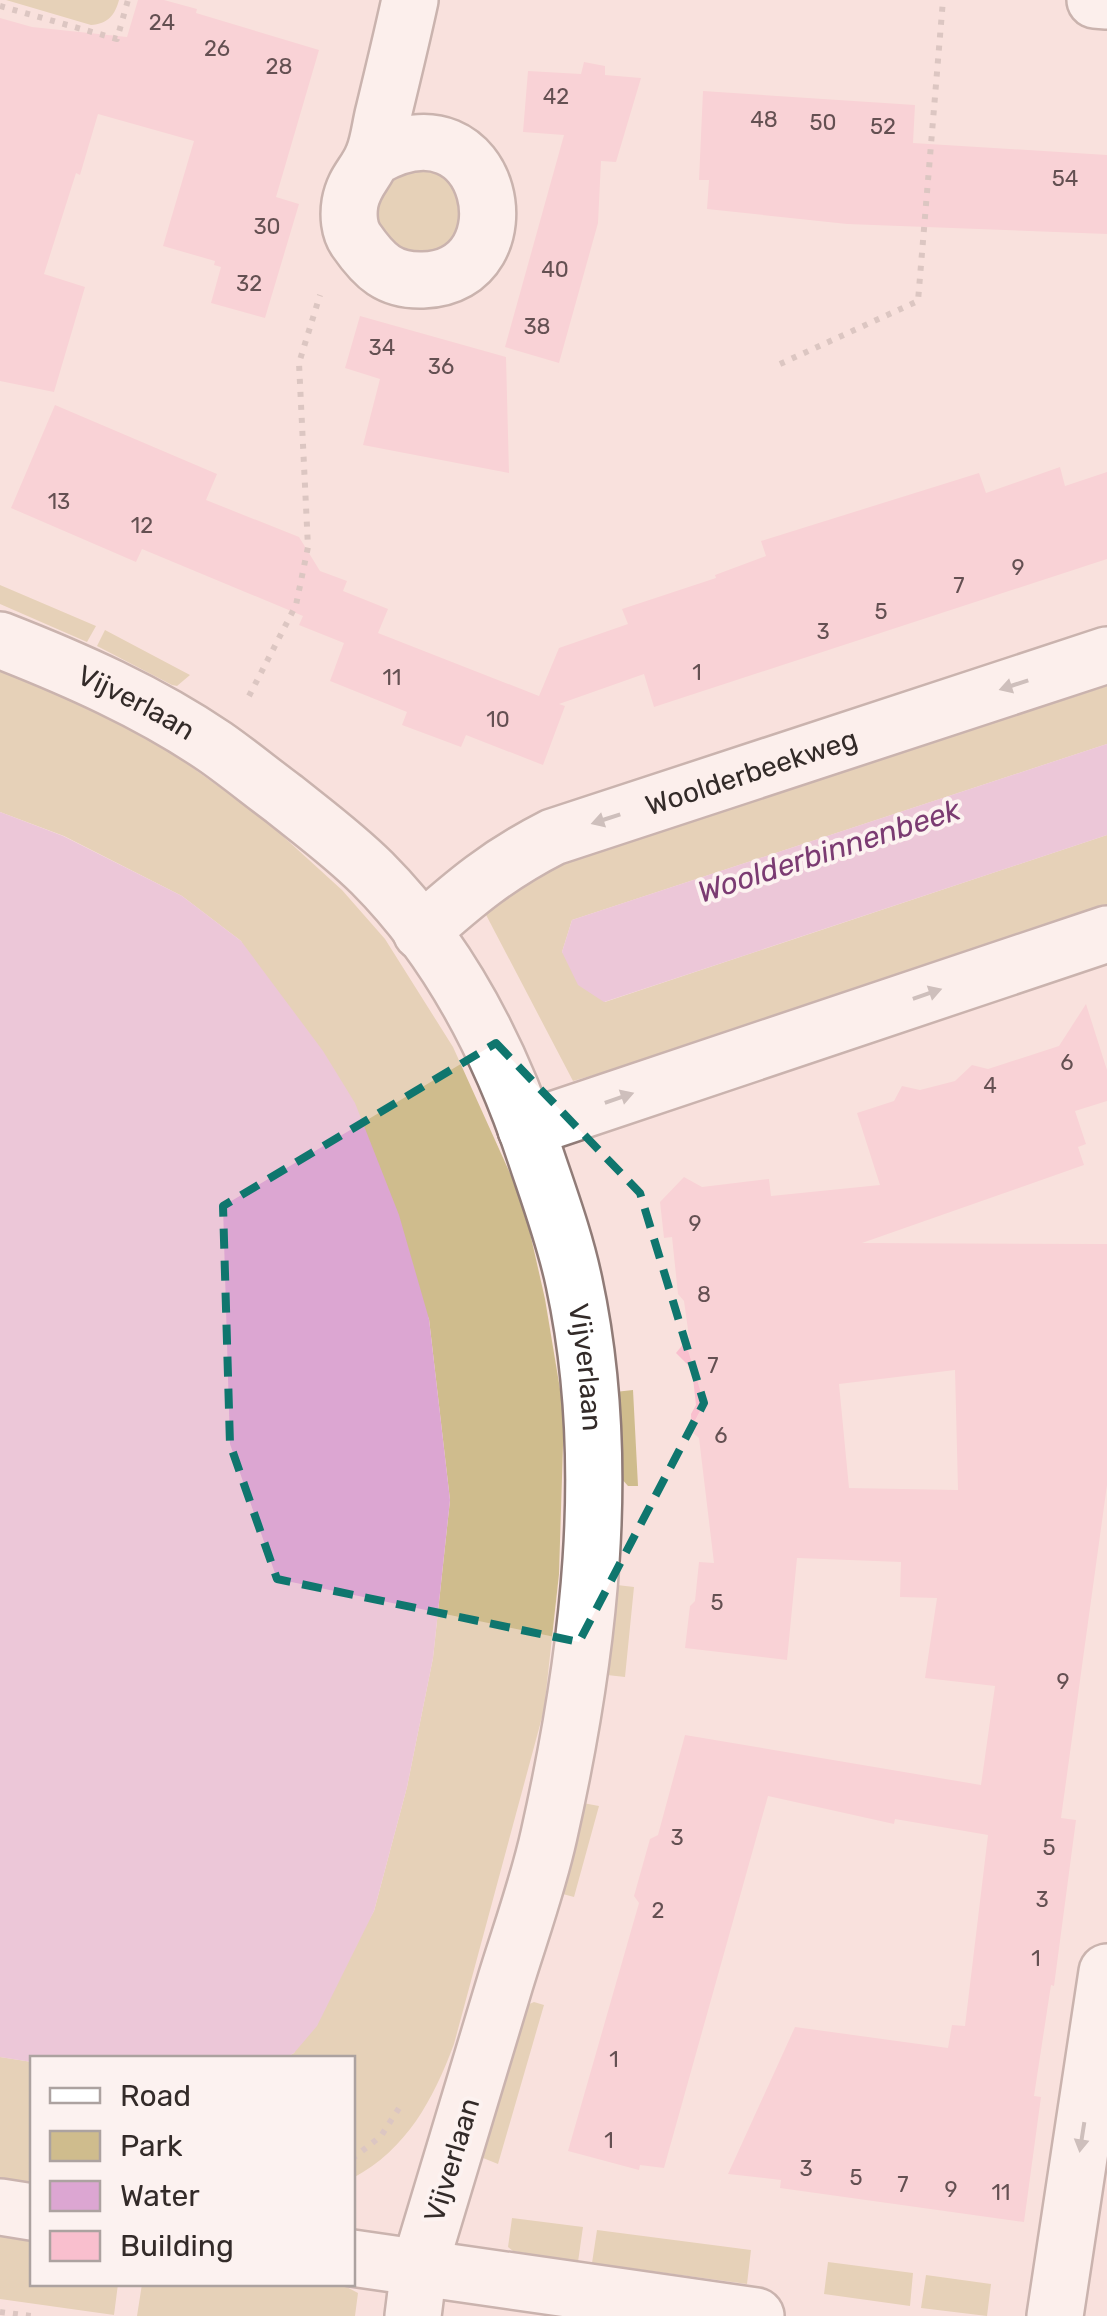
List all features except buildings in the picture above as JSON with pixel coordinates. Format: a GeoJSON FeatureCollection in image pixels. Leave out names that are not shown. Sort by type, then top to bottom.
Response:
{"type":"FeatureCollection","features":[{"type":"Feature","properties":{"kind":"street"},"geometry":{"type":"LineString","coordinates":[[373,158],[396,144],[420,140],[446,146],[476,168],[490,206],[484,240],[466,265],[436,280],[407,281],[373,265],[352,234],[349,209],[355,183],[373,158],[410,0]]}},
{"type":"Feature","properties":{"kind":"street"},"geometry":{"type":"LineString","coordinates":[[1095,0],[1107,1]]}},
{"type":"Feature","properties":{"kind":"street","name":"Vijverlaan"},"geometry":{"type":"LineString","coordinates":[[0,640],[66,666],[214,746],[374,874],[422,932],[465,996],[500,1060],[574,1281],[589,1383],[593,1486],[588,1595],[578,1675],[548,1838],[416,2292]]}},
{"type":"Feature","properties":{"kind":"street","name":"Woolderbeekweg"},"geometry":{"type":"LineString","coordinates":[[422,932],[506,860],[552,837],[1107,655]]}},
{"type":"Feature","properties":{"kind":"street"},"geometry":{"type":"LineString","coordinates":[[526,1129],[1107,934]]}},
{"type":"Feature","properties":{"kind":"street"},"geometry":{"type":"LineString","coordinates":[[1055,2316],[1107,1972]]}},
{"type":"Feature","properties":{"kind":"street"},"geometry":{"type":"LineString","coordinates":[[0,2207],[30,2212]]}},
{"type":"Feature","properties":{"kind":"street"},"geometry":{"type":"LineString","coordinates":[[355,2260],[416,2292],[756,2316]]}},
{"type":"Feature","properties":{"kind":"path"},"geometry":{"type":"LineString","coordinates":[[0,6],[116,39],[128,0]]}},
{"type":"Feature","properties":{"kind":"path"},"geometry":{"type":"LineString","coordinates":[[780,364],[918,301],[943,0]]}},
{"type":"Feature","properties":{"kind":"path"},"geometry":{"type":"LineString","coordinates":[[214,746],[246,702],[296,606],[308,547],[300,363],[325,280],[352,234]]}},
{"type":"Feature","properties":{"kind":"path"},"geometry":{"type":"LineString","coordinates":[[355,2157],[380,2136],[408,2094],[399,2128]]}},
{"type":"Feature","properties":{"kind":"path"},"geometry":{"type":"LineString","coordinates":[[0,2312],[31,2316]]}},
{"type":"Feature","properties":{"kind":"highlighted area"},"geometry":{"type":"Polygon","coordinates":[[[496,1043],[640,1193],[704,1403],[579,1642],[277,1579],[230,1444],[223,1206],[496,1043]]]}},
{"type":"Feature","properties":{"kind":"green space"},"geometry":{"type":"Polygon","coordinates":[[[6,0],[119,0],[110,18],[91,25],[6,0]]]}},
{"type":"Feature","properties":{"kind":"green space"},"geometry":{"type":"Polygon","coordinates":[[[399,161],[455,171],[470,227],[425,263],[375,238],[371,189],[399,161]]]}},
{"type":"Feature","properties":{"kind":"green space"},"geometry":{"type":"Polygon","coordinates":[[[0,585],[96,626],[87,642],[0,604],[0,585]]]}},
{"type":"Feature","properties":{"kind":"green space"},"geometry":{"type":"Polygon","coordinates":[[[105,630],[190,675],[177,686],[172,685],[97,646],[105,630]]]}},
{"type":"Feature","properties":{"kind":"green space"},"geometry":{"type":"Polygon","coordinates":[[[0,669],[77,701],[172,753],[264,819],[342,890],[385,939],[453,1047],[523,1202],[545,1299],[564,1413],[559,1574],[544,1710],[446,2065],[403,2138],[355,2177],[355,2056],[289,2056],[294,2053],[374,1911],[407,1787],[433,1658],[450,1500],[429,1319],[241,941],[182,896],[64,836],[0,812],[0,669]]]}},
{"type":"Feature","properties":{"kind":"green space"},"geometry":{"type":"Polygon","coordinates":[[[1107,686],[1107,744],[572,920],[562,952],[605,1002],[1107,835],[1107,920],[822,1010],[573,1081],[484,911],[521,881],[564,862],[1107,686]]]}},
{"type":"Feature","properties":{"kind":"green space"},"geometry":{"type":"Polygon","coordinates":[[[633,1390],[638,1486],[628,1486],[621,1478],[615,1392],[633,1390]]]}},
{"type":"Feature","properties":{"kind":"green space"},"geometry":{"type":"Polygon","coordinates":[[[617,1585],[634,1587],[625,1677],[607,1675],[617,1585]]]}},
{"type":"Feature","properties":{"kind":"green space"},"geometry":{"type":"Polygon","coordinates":[[[583,1803],[599,1806],[574,1897],[559,1893],[583,1803]]]}},
{"type":"Feature","properties":{"kind":"green space"},"geometry":{"type":"Polygon","coordinates":[[[527,2005],[544,2005],[498,2164],[483,2158],[527,2005]]]}},
{"type":"Feature","properties":{"kind":"green space"},"geometry":{"type":"Polygon","coordinates":[[[0,2057],[30,2062],[30,2183],[0,2178],[0,2057]]]}},
{"type":"Feature","properties":{"kind":"green space"},"geometry":{"type":"Polygon","coordinates":[[[512,2218],[583,2227],[578,2262],[513,2251],[508,2247],[512,2218]]]}},
{"type":"Feature","properties":{"kind":"green space"},"geometry":{"type":"Polygon","coordinates":[[[597,2230],[751,2250],[747,2284],[592,2263],[597,2230]]]}},
{"type":"Feature","properties":{"kind":"green space"},"geometry":{"type":"Polygon","coordinates":[[[0,2236],[30,2241],[30,2286],[118,2286],[114,2315],[0,2299],[0,2236]]]}},
{"type":"Feature","properties":{"kind":"green space"},"geometry":{"type":"Polygon","coordinates":[[[828,2262],[913,2273],[910,2306],[824,2294],[828,2262]]]}},
{"type":"Feature","properties":{"kind":"green space"},"geometry":{"type":"Polygon","coordinates":[[[926,2275],[991,2284],[987,2316],[921,2308],[926,2275]]]}},
{"type":"Feature","properties":{"kind":"green space"},"geometry":{"type":"Polygon","coordinates":[[[142,2286],[345,2286],[358,2293],[355,2316],[137,2316],[142,2286]]]}},
{"type":"Feature","properties":{"kind":"water","name":"Woolderbinnenbeek"},"geometry":{"type":"Polygon","coordinates":[[[1107,744],[1107,835],[604,1002],[578,985],[562,952],[572,920],[1107,744]]]}},
{"type":"Feature","properties":{"kind":"water"},"geometry":{"type":"Polygon","coordinates":[[[0,812],[63,836],[182,896],[241,941],[323,1051],[355,1103],[399,1215],[429,1319],[450,1500],[433,1658],[407,1787],[374,1911],[317,2026],[289,2056],[30,2056],[30,2062],[0,2057],[0,812]]]}}]}
